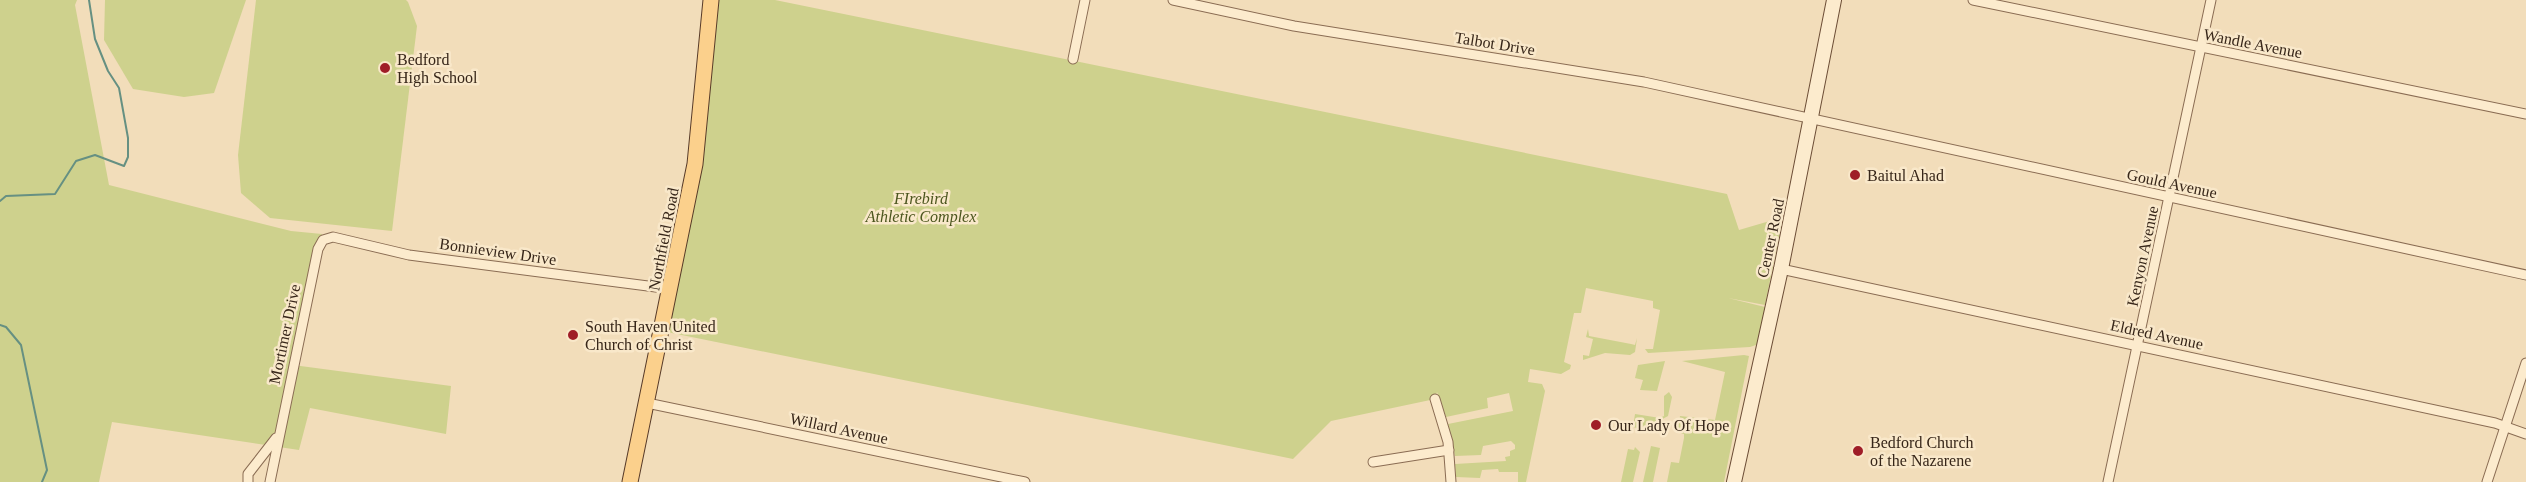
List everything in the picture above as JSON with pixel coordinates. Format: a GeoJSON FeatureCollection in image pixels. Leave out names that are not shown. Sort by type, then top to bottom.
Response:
{"type":"FeatureCollection","features":[{"type":"Feature","properties":{"kind":"main road","name":"Northfield Road"},"geometry":{"type":"LineString","coordinates":[[630,482],[696,164],[711,0]]}},
{"type":"Feature","properties":{"kind":"main road","name":"Center Road"},"geometry":{"type":"LineString","coordinates":[[1734,482],[1811,120],[1834,0]]}},
{"type":"Feature","properties":{"kind":"street"},"geometry":{"type":"LineString","coordinates":[[1073,59],[1085,0]]}},
{"type":"Feature","properties":{"kind":"street","name":"Talbot Drive"},"geometry":{"type":"LineString","coordinates":[[1173,0],[1294,26],[1644,82],[1811,120]]}},
{"type":"Feature","properties":{"kind":"street","name":"Wandle Avenue"},"geometry":{"type":"LineString","coordinates":[[1973,0],[2526,114]]}},
{"type":"Feature","properties":{"kind":"street","name":"Kenyon Avenue"},"geometry":{"type":"LineString","coordinates":[[2108,482],[2211,0]]}},
{"type":"Feature","properties":{"kind":"street","name":"Gould Avenue"},"geometry":{"type":"LineString","coordinates":[[1811,120],[2526,275]]}},
{"type":"Feature","properties":{"kind":"street","name":"Bonnieview Drive"},"geometry":{"type":"LineString","coordinates":[[323,240],[333,237],[410,255],[671,289]]}},
{"type":"Feature","properties":{"kind":"street","name":"Mortimer Drive"},"geometry":{"type":"LineString","coordinates":[[270,482],[318,249],[323,240]]}},
{"type":"Feature","properties":{"kind":"street","name":"Eldred Avenue"},"geometry":{"type":"LineString","coordinates":[[1780,269],[2504,425],[2526,434]]}},
{"type":"Feature","properties":{"kind":"street"},"geometry":{"type":"LineString","coordinates":[[2487,482],[2526,363]]}},
{"type":"Feature","properties":{"kind":"street"},"geometry":{"type":"LineString","coordinates":[[1435,399],[1443,421],[1449,450],[1452,482]]}},
{"type":"Feature","properties":{"kind":"street","name":"Willard Avenue"},"geometry":{"type":"LineString","coordinates":[[647,403],[1024,482]]}},
{"type":"Feature","properties":{"kind":"street","name":"Mortimer Drive"},"geometry":{"type":"LineString","coordinates":[[248,482],[248,474],[278,436]]}},
{"type":"Feature","properties":{"kind":"street"},"geometry":{"type":"LineString","coordinates":[[1373,462],[1449,450]]}},
{"type":"Feature","properties":{"kind":"green space"},"geometry":{"type":"Polygon","coordinates":[[[0,0],[77,0],[75,5],[109,185],[291,231],[322,234],[293,365],[451,386],[446,434],[310,408],[299,450],[112,422],[99,482],[0,482],[0,0]]]}},
{"type":"Feature","properties":{"kind":"green space"},"geometry":{"type":"Polygon","coordinates":[[[105,0],[246,0],[214,93],[184,97],[133,89],[104,40],[105,0]]]}},
{"type":"Feature","properties":{"kind":"green space"},"geometry":{"type":"Polygon","coordinates":[[[256,0],[406,0],[408,2],[417,26],[392,231],[270,218],[241,193],[238,155],[256,0]]]}},
{"type":"Feature","properties":{"kind":"green space","name":"FIrebird Athletic Complex"},"geometry":{"type":"Polygon","coordinates":[[[711,0],[775,0],[1727,194],[1739,230],[1783,217],[1765,305],[1728,298],[1765,307],[1759,340],[1756,345],[1750,347],[1648,353],[1645,349],[1653,349],[1660,310],[1653,308],[1653,301],[1586,288],[1581,313],[1574,313],[1564,362],[1571,365],[1570,369],[1561,374],[1530,369],[1528,382],[1542,384],[1545,391],[1526,482],[1518,482],[1518,472],[1499,472],[1498,469],[1482,470],[1480,478],[1456,477],[1455,464],[1506,461],[1505,457],[1510,456],[1510,451],[1515,449],[1515,445],[1511,441],[1483,446],[1481,455],[1455,456],[1448,424],[1513,411],[1509,393],[1487,398],[1488,408],[1446,417],[1437,392],[1435,399],[1331,421],[1293,459],[662,331],[671,289],[711,0]]]}},
{"type":"Feature","properties":{"kind":"green space"},"geometry":{"type":"Polygon","coordinates":[[[1588,329],[1589,336],[1635,345],[1637,338],[1635,352],[1630,355],[1605,353],[1583,360],[1583,355],[1589,356],[1593,339],[1586,337],[1588,329]]]}},
{"type":"Feature","properties":{"kind":"green space"},"geometry":{"type":"Polygon","coordinates":[[[1749,356],[1724,482],[1667,482],[1671,462],[1679,463],[1684,438],[1684,434],[1677,432],[1680,416],[1715,420],[1725,372],[1682,361],[1749,356]]]}},
{"type":"Feature","properties":{"kind":"green space"},"geometry":{"type":"Polygon","coordinates":[[[1665,361],[1657,391],[1640,390],[1643,380],[1635,378],[1638,365],[1665,361]]]}},
{"type":"Feature","properties":{"kind":"green space"},"geometry":{"type":"Polygon","coordinates":[[[1669,392],[1672,397],[1668,416],[1644,429],[1638,425],[1637,428],[1633,427],[1635,414],[1660,418],[1664,416],[1664,396],[1669,392]]]}},
{"type":"Feature","properties":{"kind":"green space"},"geometry":{"type":"Polygon","coordinates":[[[1651,446],[1660,448],[1653,482],[1643,482],[1651,446]]]}},
{"type":"Feature","properties":{"kind":"green space"},"geometry":{"type":"Polygon","coordinates":[[[1635,447],[1640,452],[1633,482],[1621,482],[1628,449],[1634,450],[1635,447]]]}},
{"type":"Feature","properties":{"kind":"waterway"},"geometry":{"type":"LineString","coordinates":[[0,201],[6,196],[55,194],[76,161],[95,155],[124,166],[128,157],[128,138],[119,88],[108,71],[95,39],[89,0]]}},
{"type":"Feature","properties":{"kind":"waterway"},"geometry":{"type":"LineString","coordinates":[[0,325],[6,327],[21,345],[47,470],[42,482]]}},
{"type":"Feature","properties":{"kind":"place","name":"Bedford High School"},"geometry":{"type":"Point","coordinates":[385,68]}},
{"type":"Feature","properties":{"kind":"place","name":"Baitul Ahad"},"geometry":{"type":"Point","coordinates":[1855,175]}},
{"type":"Feature","properties":{"kind":"place","name":"South Haven United Church of Christ"},"geometry":{"type":"Point","coordinates":[573,335]}},
{"type":"Feature","properties":{"kind":"place","name":"Our Lady Of Hope"},"geometry":{"type":"Point","coordinates":[1596,425]}},
{"type":"Feature","properties":{"kind":"place","name":"Bedford Church of the Nazarene"},"geometry":{"type":"Point","coordinates":[1858,451]}}]}
